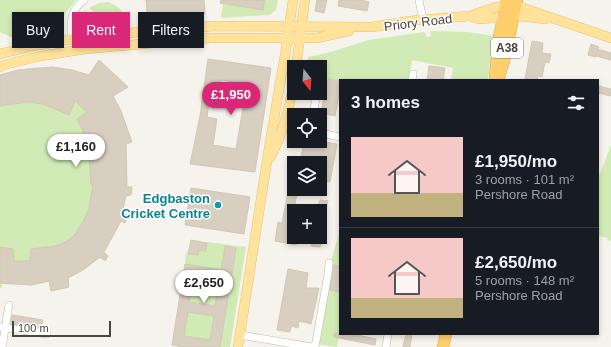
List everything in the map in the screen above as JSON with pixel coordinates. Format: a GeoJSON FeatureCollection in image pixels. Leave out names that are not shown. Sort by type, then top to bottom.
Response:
{"type":"FeatureCollection","features":[{"type":"Feature","properties":{"kind":"highway","name":"A38"},"geometry":{"type":"LineString","coordinates":[[494,79],[498,44],[510,8]]}},
{"type":"Feature","properties":{"kind":"highway","name":"A38"},"geometry":{"type":"LineString","coordinates":[[498,79],[504,61],[510,8]]}},
{"type":"Feature","properties":{"kind":"highway"},"geometry":{"type":"LineString","coordinates":[[443,347],[446,335]]}},
{"type":"Feature","properties":{"kind":"main road"},"geometry":{"type":"LineString","coordinates":[[238,347],[293,0]]}},
{"type":"Feature","properties":{"kind":"main road"},"geometry":{"type":"LineString","coordinates":[[297,60],[305,0]]}},
{"type":"Feature","properties":{"kind":"main road","name":"Priory Road"},"geometry":{"type":"LineString","coordinates":[[204,39],[317,38],[366,28],[423,20],[470,16],[496,7],[510,8],[559,21],[611,38]]}},
{"type":"Feature","properties":{"kind":"main road","name":"Priory Road"},"geometry":{"type":"LineString","coordinates":[[204,27],[301,26],[366,28]]}},
{"type":"Feature","properties":{"kind":"main road","name":"Priory Road"},"geometry":{"type":"LineString","coordinates":[[1,53],[72,39]]}},
{"type":"Feature","properties":{"kind":"main road","name":"Priory Road"},"geometry":{"type":"LineString","coordinates":[[4,66],[41,56],[74,50],[138,44]]}},
{"type":"Feature","properties":{"kind":"main road"},"geometry":{"type":"LineString","coordinates":[[1,53],[4,66]]}},
{"type":"Feature","properties":{"kind":"main road"},"geometry":{"type":"LineString","coordinates":[[268,163],[287,129]]}},
{"type":"Feature","properties":{"kind":"street"},"geometry":{"type":"LineString","coordinates":[[74,12],[75,8],[84,0]]}},
{"type":"Feature","properties":{"kind":"street"},"geometry":{"type":"LineString","coordinates":[[419,0],[423,20]]}},
{"type":"Feature","properties":{"kind":"street"},"geometry":{"type":"LineString","coordinates":[[72,17],[70,24],[72,39]]}},
{"type":"Feature","properties":{"kind":"street"},"geometry":{"type":"LineString","coordinates":[[327,134],[339,137]]}},
{"type":"Feature","properties":{"kind":"street"},"geometry":{"type":"LineString","coordinates":[[240,335],[314,347],[328,274],[328,264]]}},
{"type":"Feature","properties":{"kind":"street"},"geometry":{"type":"LineString","coordinates":[[2,347],[3,328],[10,305]]}},
{"type":"Feature","properties":{"kind":"street"},"geometry":{"type":"LineString","coordinates":[[3,328],[47,334]]}},
{"type":"Feature","properties":{"kind":"street"},"geometry":{"type":"LineString","coordinates":[[386,347],[388,335]]}},
{"type":"Feature","properties":{"kind":"green space"},"geometry":{"type":"Polygon","coordinates":[[[0,0],[76,0],[64,16],[64,12],[12,12],[12,37],[0,32],[0,0]]]}},
{"type":"Feature","properties":{"kind":"green space"},"geometry":{"type":"Polygon","coordinates":[[[265,0],[278,0],[276,10],[270,15],[221,18],[223,3],[263,10],[265,0]]]}},
{"type":"Feature","properties":{"kind":"green space"},"geometry":{"type":"Polygon","coordinates":[[[108,2],[122,12],[94,12],[89,8],[99,3],[108,2]]]}},
{"type":"Feature","properties":{"kind":"green space"},"geometry":{"type":"Polygon","coordinates":[[[430,31],[468,32],[493,36],[488,79],[451,79],[453,68],[412,60],[409,79],[339,79],[339,81],[327,78],[327,60],[308,60],[308,57],[331,52],[368,40],[425,32],[426,37],[431,36],[430,31]]]}},
{"type":"Feature","properties":{"kind":"green space"},"geometry":{"type":"Polygon","coordinates":[[[99,60],[128,87],[113,96],[121,111],[132,142],[126,144],[127,187],[132,187],[131,195],[126,196],[122,213],[128,215],[125,223],[121,221],[104,252],[108,256],[105,261],[100,257],[83,270],[68,278],[69,287],[51,291],[49,281],[31,285],[2,284],[2,288],[0,288],[0,75],[22,69],[56,68],[89,75],[99,60]]]}},
{"type":"Feature","properties":{"kind":"green space"},"geometry":{"type":"Polygon","coordinates":[[[611,145],[611,241],[607,240],[608,238],[599,236],[599,176],[611,145]]]}},
{"type":"Feature","properties":{"kind":"green space"},"geometry":{"type":"Polygon","coordinates":[[[339,233],[339,335],[337,347],[316,344],[330,264],[339,233]]]}},
{"type":"Feature","properties":{"kind":"green space"},"geometry":{"type":"Polygon","coordinates":[[[207,242],[246,247],[230,347],[220,347],[235,248],[225,246],[221,270],[185,264],[186,253],[198,255],[199,250],[205,251],[207,242]]]}},
{"type":"Feature","properties":{"kind":"green space"},"geometry":{"type":"Polygon","coordinates":[[[194,275],[219,279],[215,306],[189,302],[194,275]]]}},
{"type":"Feature","properties":{"kind":"green space"},"geometry":{"type":"Polygon","coordinates":[[[188,312],[214,316],[210,340],[184,336],[188,312]]]}},
{"type":"Feature","properties":{"kind":"building"},"geometry":{"type":"Polygon","coordinates":[[[146,0],[204,0],[205,14],[204,12],[147,12],[146,0]]]}},
{"type":"Feature","properties":{"kind":"building"},"geometry":{"type":"Polygon","coordinates":[[[221,0],[265,0],[263,10],[220,3],[221,0]]]}},
{"type":"Feature","properties":{"kind":"building"},"geometry":{"type":"Polygon","coordinates":[[[317,0],[327,0],[324,13],[315,11],[317,0]]]}},
{"type":"Feature","properties":{"kind":"building"},"geometry":{"type":"Polygon","coordinates":[[[339,0],[360,0],[369,2],[367,11],[338,6],[339,0]]]}},
{"type":"Feature","properties":{"kind":"building"},"geometry":{"type":"Polygon","coordinates":[[[532,41],[543,43],[542,53],[551,54],[549,63],[545,62],[542,77],[538,76],[537,79],[525,79],[532,41]]]}},
{"type":"Feature","properties":{"kind":"building"},"geometry":{"type":"Polygon","coordinates":[[[591,44],[599,47],[598,49],[611,53],[611,60],[588,55],[591,44]]]}},
{"type":"Feature","properties":{"kind":"building"},"geometry":{"type":"Polygon","coordinates":[[[208,59],[271,68],[255,172],[190,164],[200,116],[208,59]],[[221,80],[217,103],[209,102],[207,117],[217,119],[213,145],[236,149],[247,84],[221,80]]]}},
{"type":"Feature","properties":{"kind":"building"},"geometry":{"type":"Polygon","coordinates":[[[99,60],[128,87],[113,96],[121,111],[132,142],[126,144],[127,187],[132,187],[131,195],[126,196],[122,214],[128,215],[125,223],[121,221],[104,252],[108,256],[105,261],[100,257],[83,270],[68,278],[69,287],[51,291],[49,281],[31,285],[0,283],[0,247],[13,249],[14,261],[30,261],[31,249],[56,246],[74,236],[89,209],[93,185],[91,184],[89,153],[82,129],[77,119],[87,112],[75,101],[69,115],[43,104],[28,102],[0,106],[0,75],[18,70],[53,67],[89,75],[99,60]]]}},
{"type":"Feature","properties":{"kind":"building"},"geometry":{"type":"Polygon","coordinates":[[[429,66],[445,68],[443,79],[427,79],[429,66]]]}},
{"type":"Feature","properties":{"kind":"building"},"geometry":{"type":"Polygon","coordinates":[[[328,79],[339,81],[339,95],[335,116],[327,114],[327,108],[322,108],[324,100],[327,100],[328,79]]]}},
{"type":"Feature","properties":{"kind":"building"},"geometry":{"type":"Polygon","coordinates":[[[599,86],[611,89],[611,96],[599,93],[599,86]]]}},
{"type":"Feature","properties":{"kind":"building"},"geometry":{"type":"Polygon","coordinates":[[[327,142],[337,144],[330,182],[327,181],[327,156],[301,156],[303,148],[327,148],[327,142]]]}},
{"type":"Feature","properties":{"kind":"building","name":"Edgbaston Cricket Centre"},"geometry":{"type":"Polygon","coordinates":[[[191,188],[250,197],[244,234],[185,225],[191,188]]]}},
{"type":"Feature","properties":{"kind":"building"},"geometry":{"type":"Polygon","coordinates":[[[287,196],[296,196],[295,204],[287,204],[287,243],[275,241],[278,222],[282,223],[287,196]]]}},
{"type":"Feature","properties":{"kind":"building"},"geometry":{"type":"Polygon","coordinates":[[[320,200],[328,201],[327,205],[319,204],[320,200]]]}},
{"type":"Feature","properties":{"kind":"building"},"geometry":{"type":"Polygon","coordinates":[[[191,240],[207,243],[206,251],[199,250],[198,255],[188,254],[191,240]]]}},
{"type":"Feature","properties":{"kind":"building"},"geometry":{"type":"Polygon","coordinates":[[[311,244],[321,244],[320,247],[311,246],[311,244]]]}},
{"type":"Feature","properties":{"kind":"building"},"geometry":{"type":"Polygon","coordinates":[[[225,246],[236,248],[220,347],[182,347],[172,345],[185,264],[221,270],[225,246]],[[194,275],[189,302],[215,306],[219,279],[194,275]],[[188,312],[184,336],[210,340],[214,316],[188,312]]]}},
{"type":"Feature","properties":{"kind":"building"},"geometry":{"type":"Polygon","coordinates":[[[334,265],[339,266],[339,292],[330,290],[334,265]]]}},
{"type":"Feature","properties":{"kind":"building"},"geometry":{"type":"Polygon","coordinates":[[[288,269],[308,273],[306,288],[319,288],[311,324],[299,321],[298,328],[291,326],[290,332],[277,330],[288,269]]]}},
{"type":"Feature","properties":{"kind":"building"},"geometry":{"type":"Polygon","coordinates":[[[12,315],[43,320],[41,328],[11,324],[12,315]]]}},
{"type":"Feature","properties":{"kind":"building"},"geometry":{"type":"Polygon","coordinates":[[[334,334],[339,334],[358,335],[376,339],[375,345],[334,337],[334,334]]]}},
{"type":"Feature","properties":{"kind":"building"},"geometry":{"type":"Polygon","coordinates":[[[406,335],[412,335],[410,347],[403,347],[406,335]]]}},
{"type":"Feature","properties":{"kind":"place","name":"Edgbaston Cricket Centre"},"geometry":{"type":"Point","coordinates":[218,205]}}]}
